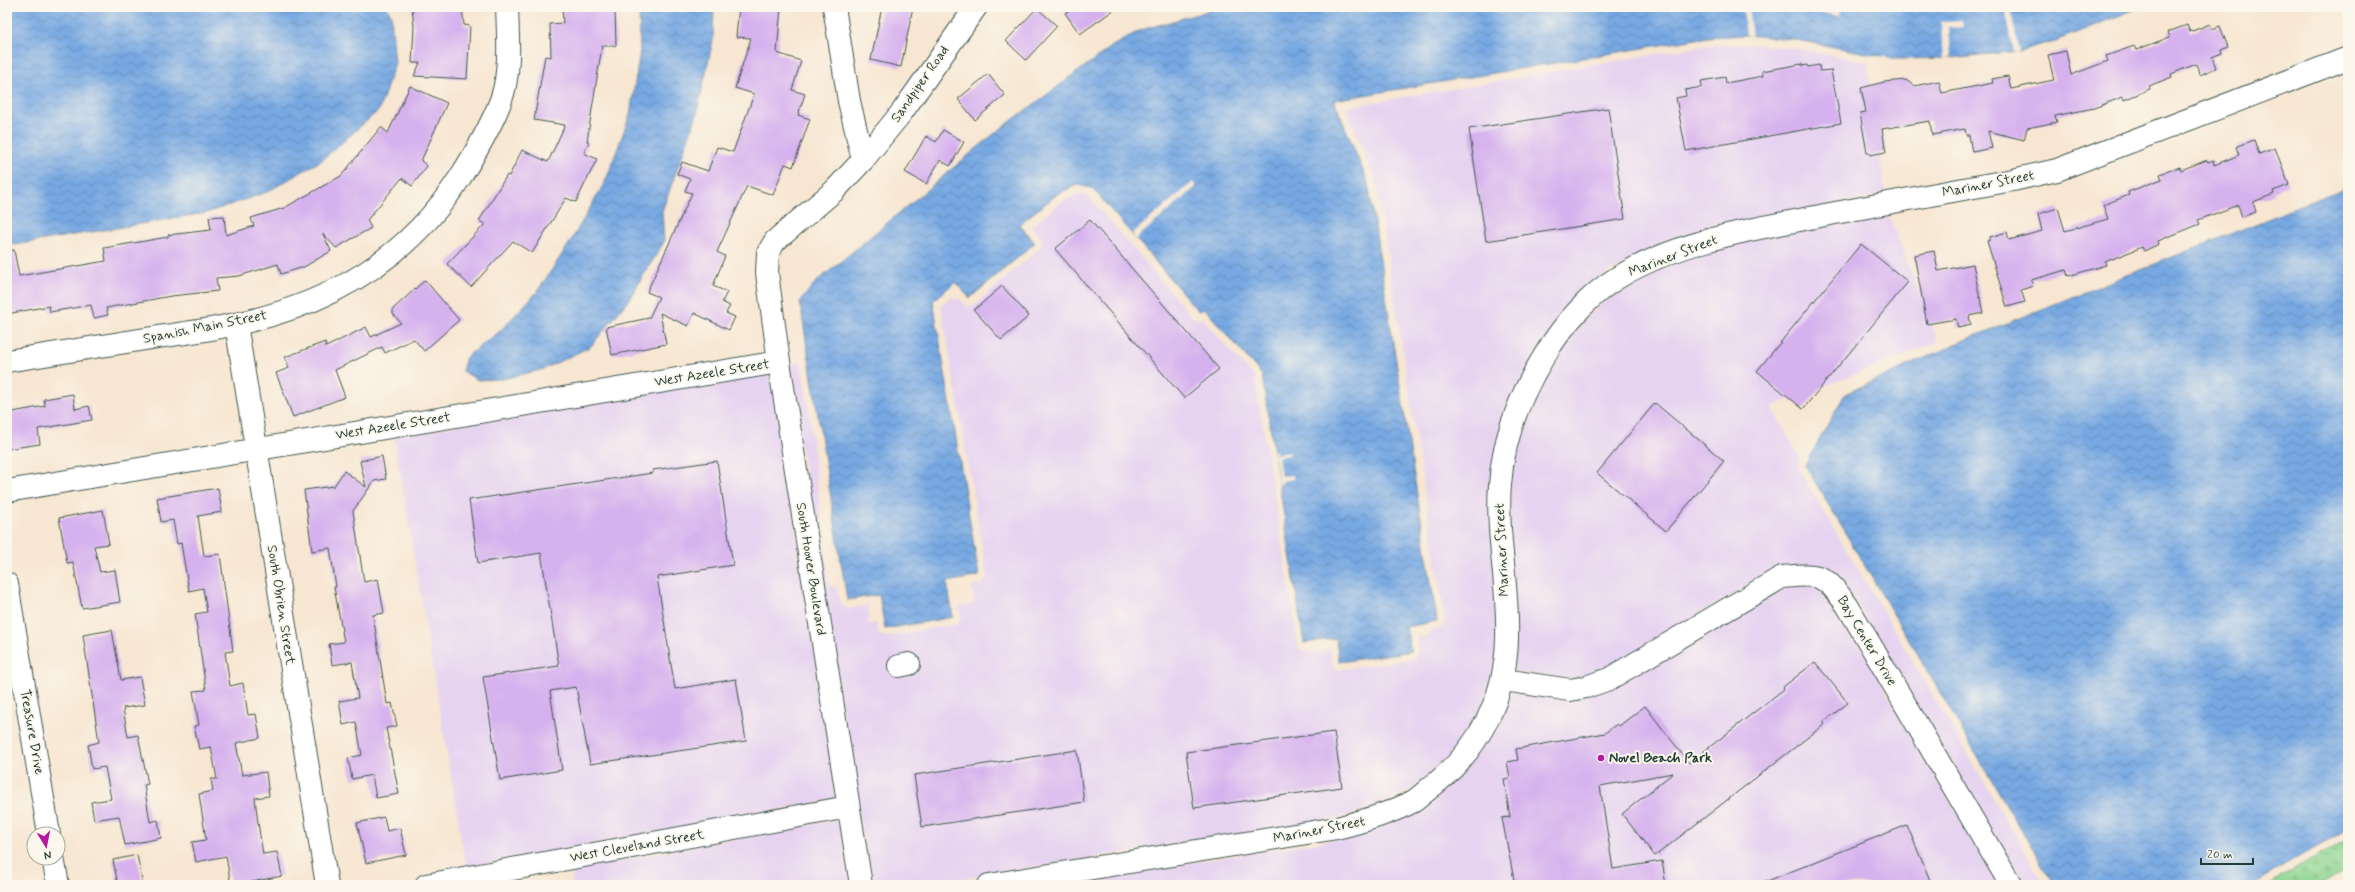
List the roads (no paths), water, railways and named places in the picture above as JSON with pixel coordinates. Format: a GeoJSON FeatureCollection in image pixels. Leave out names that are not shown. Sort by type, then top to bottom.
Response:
{"type":"FeatureCollection","features":[{"type":"Feature","properties":{"kind":"street","name":"Spanish Main Street"},"geometry":{"type":"LineString","coordinates":[[7,361],[236,324],[283,312],[335,291],[374,269],[416,234],[448,197],[478,150],[502,98],[509,52],[506,7]]}},
{"type":"Feature","properties":{"kind":"street"},"geometry":{"type":"LineString","coordinates":[[834,7],[849,101],[863,160]]}},
{"type":"Feature","properties":{"kind":"street","name":"Sandpiper Road"},"geometry":{"type":"LineString","coordinates":[[768,253],[775,241],[834,191],[863,160],[902,112],[976,7]]}},
{"type":"Feature","properties":{"kind":"street","name":"Mariner Street"},"geometry":{"type":"LineString","coordinates":[[990,885],[1337,828],[1377,818],[1416,800],[1448,775],[1467,754],[1487,720],[1504,680],[1508,637],[1498,527],[1500,484],[1506,438],[1533,373],[1556,337],[1584,306],[1616,278],[1653,260],[1744,230],[2013,180],[2057,170],[2348,58]]}},
{"type":"Feature","properties":{"kind":"street","name":"South Hoover Boulevard"},"geometry":{"type":"LineString","coordinates":[[768,253],[767,273],[778,362],[861,885]]}},
{"type":"Feature","properties":{"kind":"street","name":"South Obrien Street"},"geometry":{"type":"LineString","coordinates":[[236,324],[327,885]]}},
{"type":"Feature","properties":{"kind":"street","name":"West Azeele Street"},"geometry":{"type":"LineString","coordinates":[[7,491],[778,362]]}},
{"type":"Feature","properties":{"kind":"street","name":"Bay Center Drive"},"geometry":{"type":"LineString","coordinates":[[1504,680],[1570,690],[1586,687],[1609,679],[1782,578],[1812,575],[1831,583],[1847,605],[2011,885]]}},
{"type":"Feature","properties":{"kind":"street","name":"Treasure Drive"},"geometry":{"type":"LineString","coordinates":[[7,584],[48,826]]}},
{"type":"Feature","properties":{"kind":"street","name":"West Cleveland Street"},"geometry":{"type":"LineString","coordinates":[[426,885],[848,807]]}},
{"type":"Feature","properties":{"kind":"street"},"geometry":{"type":"LineString","coordinates":[[54,866],[58,885]]}},
{"type":"Feature","properties":{"kind":"water"},"geometry":{"type":"Polygon","coordinates":[[[7,7],[387,7],[391,15],[395,63],[379,110],[322,160],[267,192],[206,213],[14,245],[7,241],[7,7]]]}},
{"type":"Feature","properties":{"kind":"water"},"geometry":{"type":"Polygon","coordinates":[[[639,7],[714,7],[713,40],[696,117],[662,211],[664,242],[627,302],[591,346],[544,369],[503,379],[478,380],[462,371],[466,357],[499,332],[537,292],[571,241],[606,180],[630,115],[640,51],[639,7]]]}},
{"type":"Feature","properties":{"kind":"water"},"geometry":{"type":"Polygon","coordinates":[[[1222,7],[2141,7],[2058,40],[2019,51],[1951,58],[1898,59],[1792,39],[1746,35],[1708,37],[1334,100],[1368,183],[1437,621],[1406,627],[1411,651],[1339,662],[1336,638],[1304,643],[1262,375],[1205,309],[1198,311],[1092,188],[1077,185],[1059,193],[1019,224],[1035,243],[970,298],[955,282],[933,301],[979,576],[947,582],[953,617],[885,629],[879,595],[847,600],[800,302],[814,284],[995,133],[1114,45],[1141,30],[1222,7]]]}},
{"type":"Feature","properties":{"kind":"water"},"geometry":{"type":"Polygon","coordinates":[[[2348,187],[2348,829],[2251,885],[2054,885],[1805,465],[1845,394],[1967,339],[2348,187]]]}},
{"type":"Feature","properties":{"kind":"place","name":"Novel Beach Park"},"geometry":{"type":"Point","coordinates":[1601,758]}}]}
